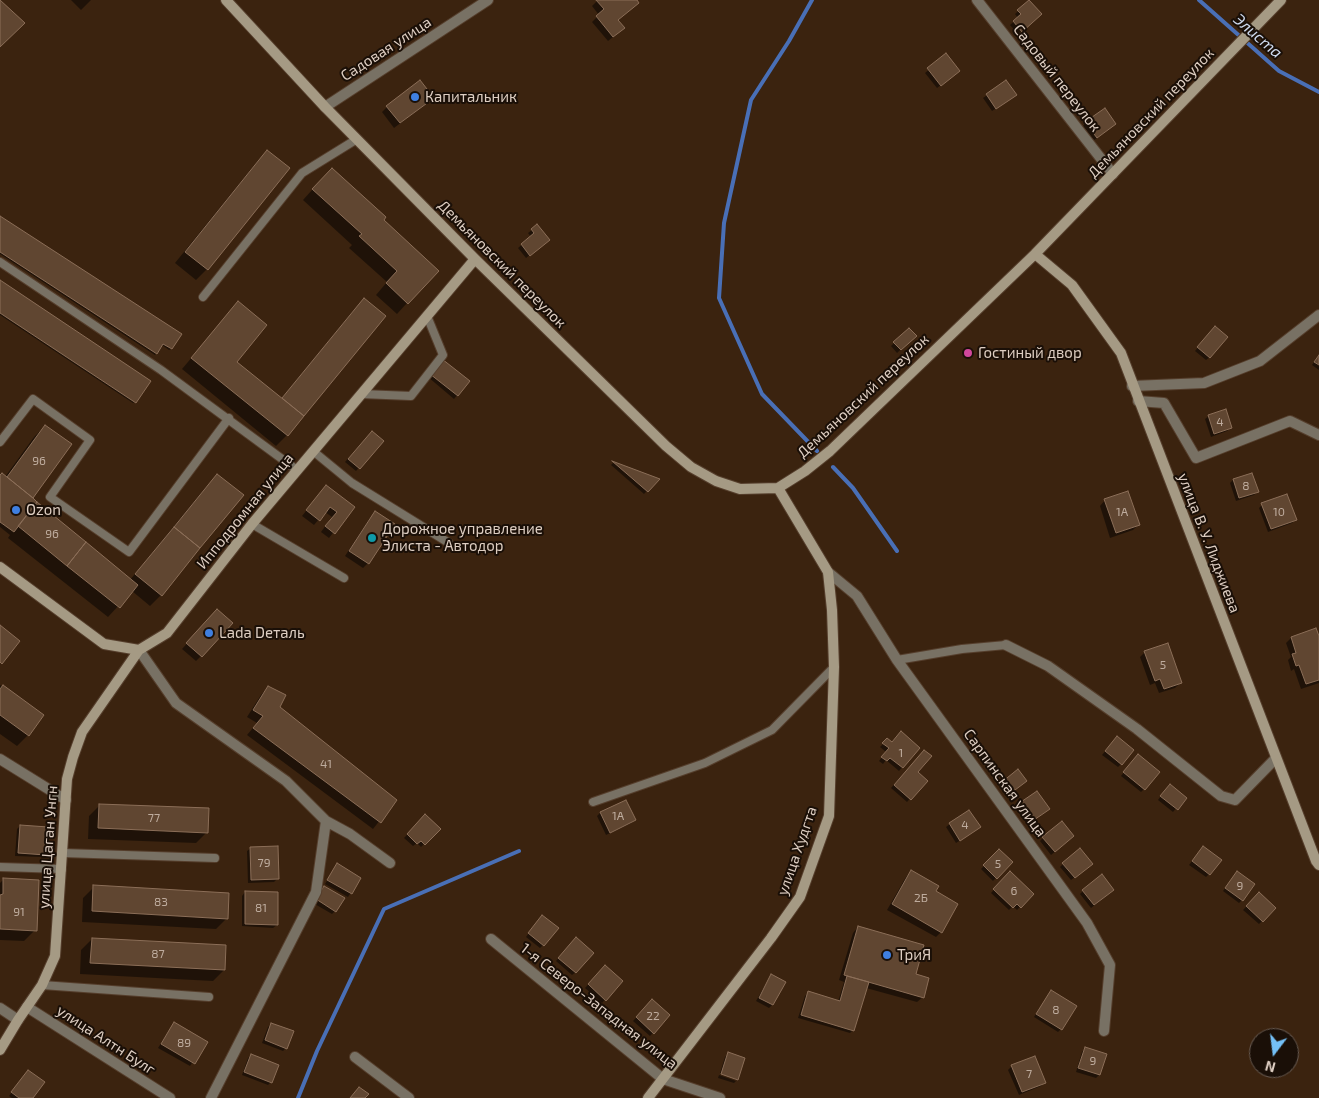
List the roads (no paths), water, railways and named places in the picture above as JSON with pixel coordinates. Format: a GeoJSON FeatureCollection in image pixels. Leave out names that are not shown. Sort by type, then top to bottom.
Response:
{"type":"FeatureCollection","features":[{"type":"Feature","properties":{"kind":"street","name":"Демьяновский переулок"},"geometry":{"type":"LineString","coordinates":[[226,0],[325,107],[475,259],[666,446],[690,467],[716,481],[740,489],[778,488],[805,471],[830,451],[1035,254],[1280,1]]}},
{"type":"Feature","properties":{"kind":"street","name":"Садовая улица"},"geometry":{"type":"LineString","coordinates":[[325,107],[488,0]]}},
{"type":"Feature","properties":{"kind":"street","name":"Садовый переулок"},"geometry":{"type":"LineString","coordinates":[[977,0],[1113,174]]}},
{"type":"Feature","properties":{"kind":"street","name":"улица В. У. Лиджиева"},"geometry":{"type":"LineString","coordinates":[[1035,254],[1072,285],[1120,353],[1276,758],[1318,861]]}},
{"type":"Feature","properties":{"kind":"street","name":"Ипподромная улица"},"geometry":{"type":"LineString","coordinates":[[139,650],[167,633],[252,524],[475,259]]}},
{"type":"Feature","properties":{"kind":"street"},"geometry":{"type":"LineString","coordinates":[[1132,386],[1204,384],[1260,361],[1319,315]]}},
{"type":"Feature","properties":{"kind":"street"},"geometry":{"type":"LineString","coordinates":[[1138,401],[1164,403],[1196,458],[1290,421],[1319,435]]}},
{"type":"Feature","properties":{"kind":"street","name":"улица Худгта"},"geometry":{"type":"LineString","coordinates":[[648,1098],[771,938],[800,897],[829,816],[834,668],[832,610],[828,572],[778,488]]}},
{"type":"Feature","properties":{"kind":"street"},"geometry":{"type":"LineString","coordinates":[[0,567],[104,644],[139,650],[176,703],[286,781],[326,821],[350,834],[390,862]]}},
{"type":"Feature","properties":{"kind":"street","name":"Сарпинская улица"},"geometry":{"type":"LineString","coordinates":[[828,572],[857,596],[897,660],[1087,923],[1110,965],[1104,1031]]}},
{"type":"Feature","properties":{"kind":"street"},"geometry":{"type":"LineString","coordinates":[[1006,645],[1048,666],[1137,729],[1221,796],[1235,800],[1276,758]]}},
{"type":"Feature","properties":{"kind":"street","name":"улица Цаган Унгн"},"geometry":{"type":"LineString","coordinates":[[0,1050],[42,985],[55,956],[67,779],[73,757],[82,732],[139,650]]}},
{"type":"Feature","properties":{"kind":"street"},"geometry":{"type":"LineString","coordinates":[[0,758],[66,800]]}},
{"type":"Feature","properties":{"kind":"street"},"geometry":{"type":"LineString","coordinates":[[211,1098],[316,892],[326,821]]}},
{"type":"Feature","properties":{"kind":"street","name":"1-я Северо-Западная улица"},"geometry":{"type":"LineString","coordinates":[[491,939],[664,1079],[720,1098]]}},
{"type":"Feature","properties":{"kind":"street","name":"улица Алтн Булг"},"geometry":{"type":"LineString","coordinates":[[27,1007],[170,1098]]}},
{"type":"Feature","properties":{"kind":"street"},"geometry":{"type":"LineString","coordinates":[[0,1008],[18,1020]]}},
{"type":"Feature","properties":{"kind":"street"},"geometry":{"type":"LineString","coordinates":[[354,1056],[409,1098]]}},
{"type":"Feature","properties":{"kind":"lane"},"geometry":{"type":"LineString","coordinates":[[203,297],[302,173],[357,138]]}},
{"type":"Feature","properties":{"kind":"lane"},"geometry":{"type":"LineString","coordinates":[[0,262],[161,370],[297,470]]}},
{"type":"Feature","properties":{"kind":"lane"},"geometry":{"type":"LineString","coordinates":[[361,394],[411,396],[443,355],[427,316]]}},
{"type":"Feature","properties":{"kind":"lane"},"geometry":{"type":"LineString","coordinates":[[0,442],[33,398],[90,440],[50,497],[129,552],[228,418]]}},
{"type":"Feature","properties":{"kind":"lane"},"geometry":{"type":"LineString","coordinates":[[313,451],[352,483],[449,543]]}},
{"type":"Feature","properties":{"kind":"lane"},"geometry":{"type":"LineString","coordinates":[[252,524],[344,578]]}},
{"type":"Feature","properties":{"kind":"lane"},"geometry":{"type":"LineString","coordinates":[[897,660],[962,649],[1006,645]]}},
{"type":"Feature","properties":{"kind":"lane"},"geometry":{"type":"LineString","coordinates":[[593,802],[705,763],[772,730],[834,668]]}},
{"type":"Feature","properties":{"kind":"lane"},"geometry":{"type":"LineString","coordinates":[[63,853],[215,858]]}},
{"type":"Feature","properties":{"kind":"lane"},"geometry":{"type":"LineString","coordinates":[[0,867],[62,869]]}},
{"type":"Feature","properties":{"kind":"lane"},"geometry":{"type":"LineString","coordinates":[[42,985],[209,997]]}},
{"type":"Feature","properties":{"kind":"waterway"},"geometry":{"type":"LineString","coordinates":[[812,0],[789,41],[751,100],[724,223],[719,298],[762,394],[817,451]]}},
{"type":"Feature","properties":{"kind":"waterway","name":"Элиста"},"geometry":{"type":"LineString","coordinates":[[1199,0],[1279,71],[1319,92]]}},
{"type":"Feature","properties":{"kind":"waterway"},"geometry":{"type":"LineString","coordinates":[[833,467],[853,488],[897,551]]}},
{"type":"Feature","properties":{"kind":"waterway"},"geometry":{"type":"LineString","coordinates":[[298,1098],[317,1051],[384,909],[519,851]]}},
{"type":"Feature","properties":{"kind":"place","name":"Капитальник"},"geometry":{"type":"Point","coordinates":[415,97]}},
{"type":"Feature","properties":{"kind":"place","name":"Гостиный двор"},"geometry":{"type":"Point","coordinates":[968,353]}},
{"type":"Feature","properties":{"kind":"place","name":"Ozon"},"geometry":{"type":"Point","coordinates":[16,510]}},
{"type":"Feature","properties":{"kind":"place","name":"Дорожное управление Элиста - Автодор"},"geometry":{"type":"Point","coordinates":[372,538]}},
{"type":"Feature","properties":{"kind":"place","name":"Lada Dеталь"},"geometry":{"type":"Point","coordinates":[209,633]}},
{"type":"Feature","properties":{"kind":"place","name":"ТриЯ"},"geometry":{"type":"Point","coordinates":[887,955]}}]}
